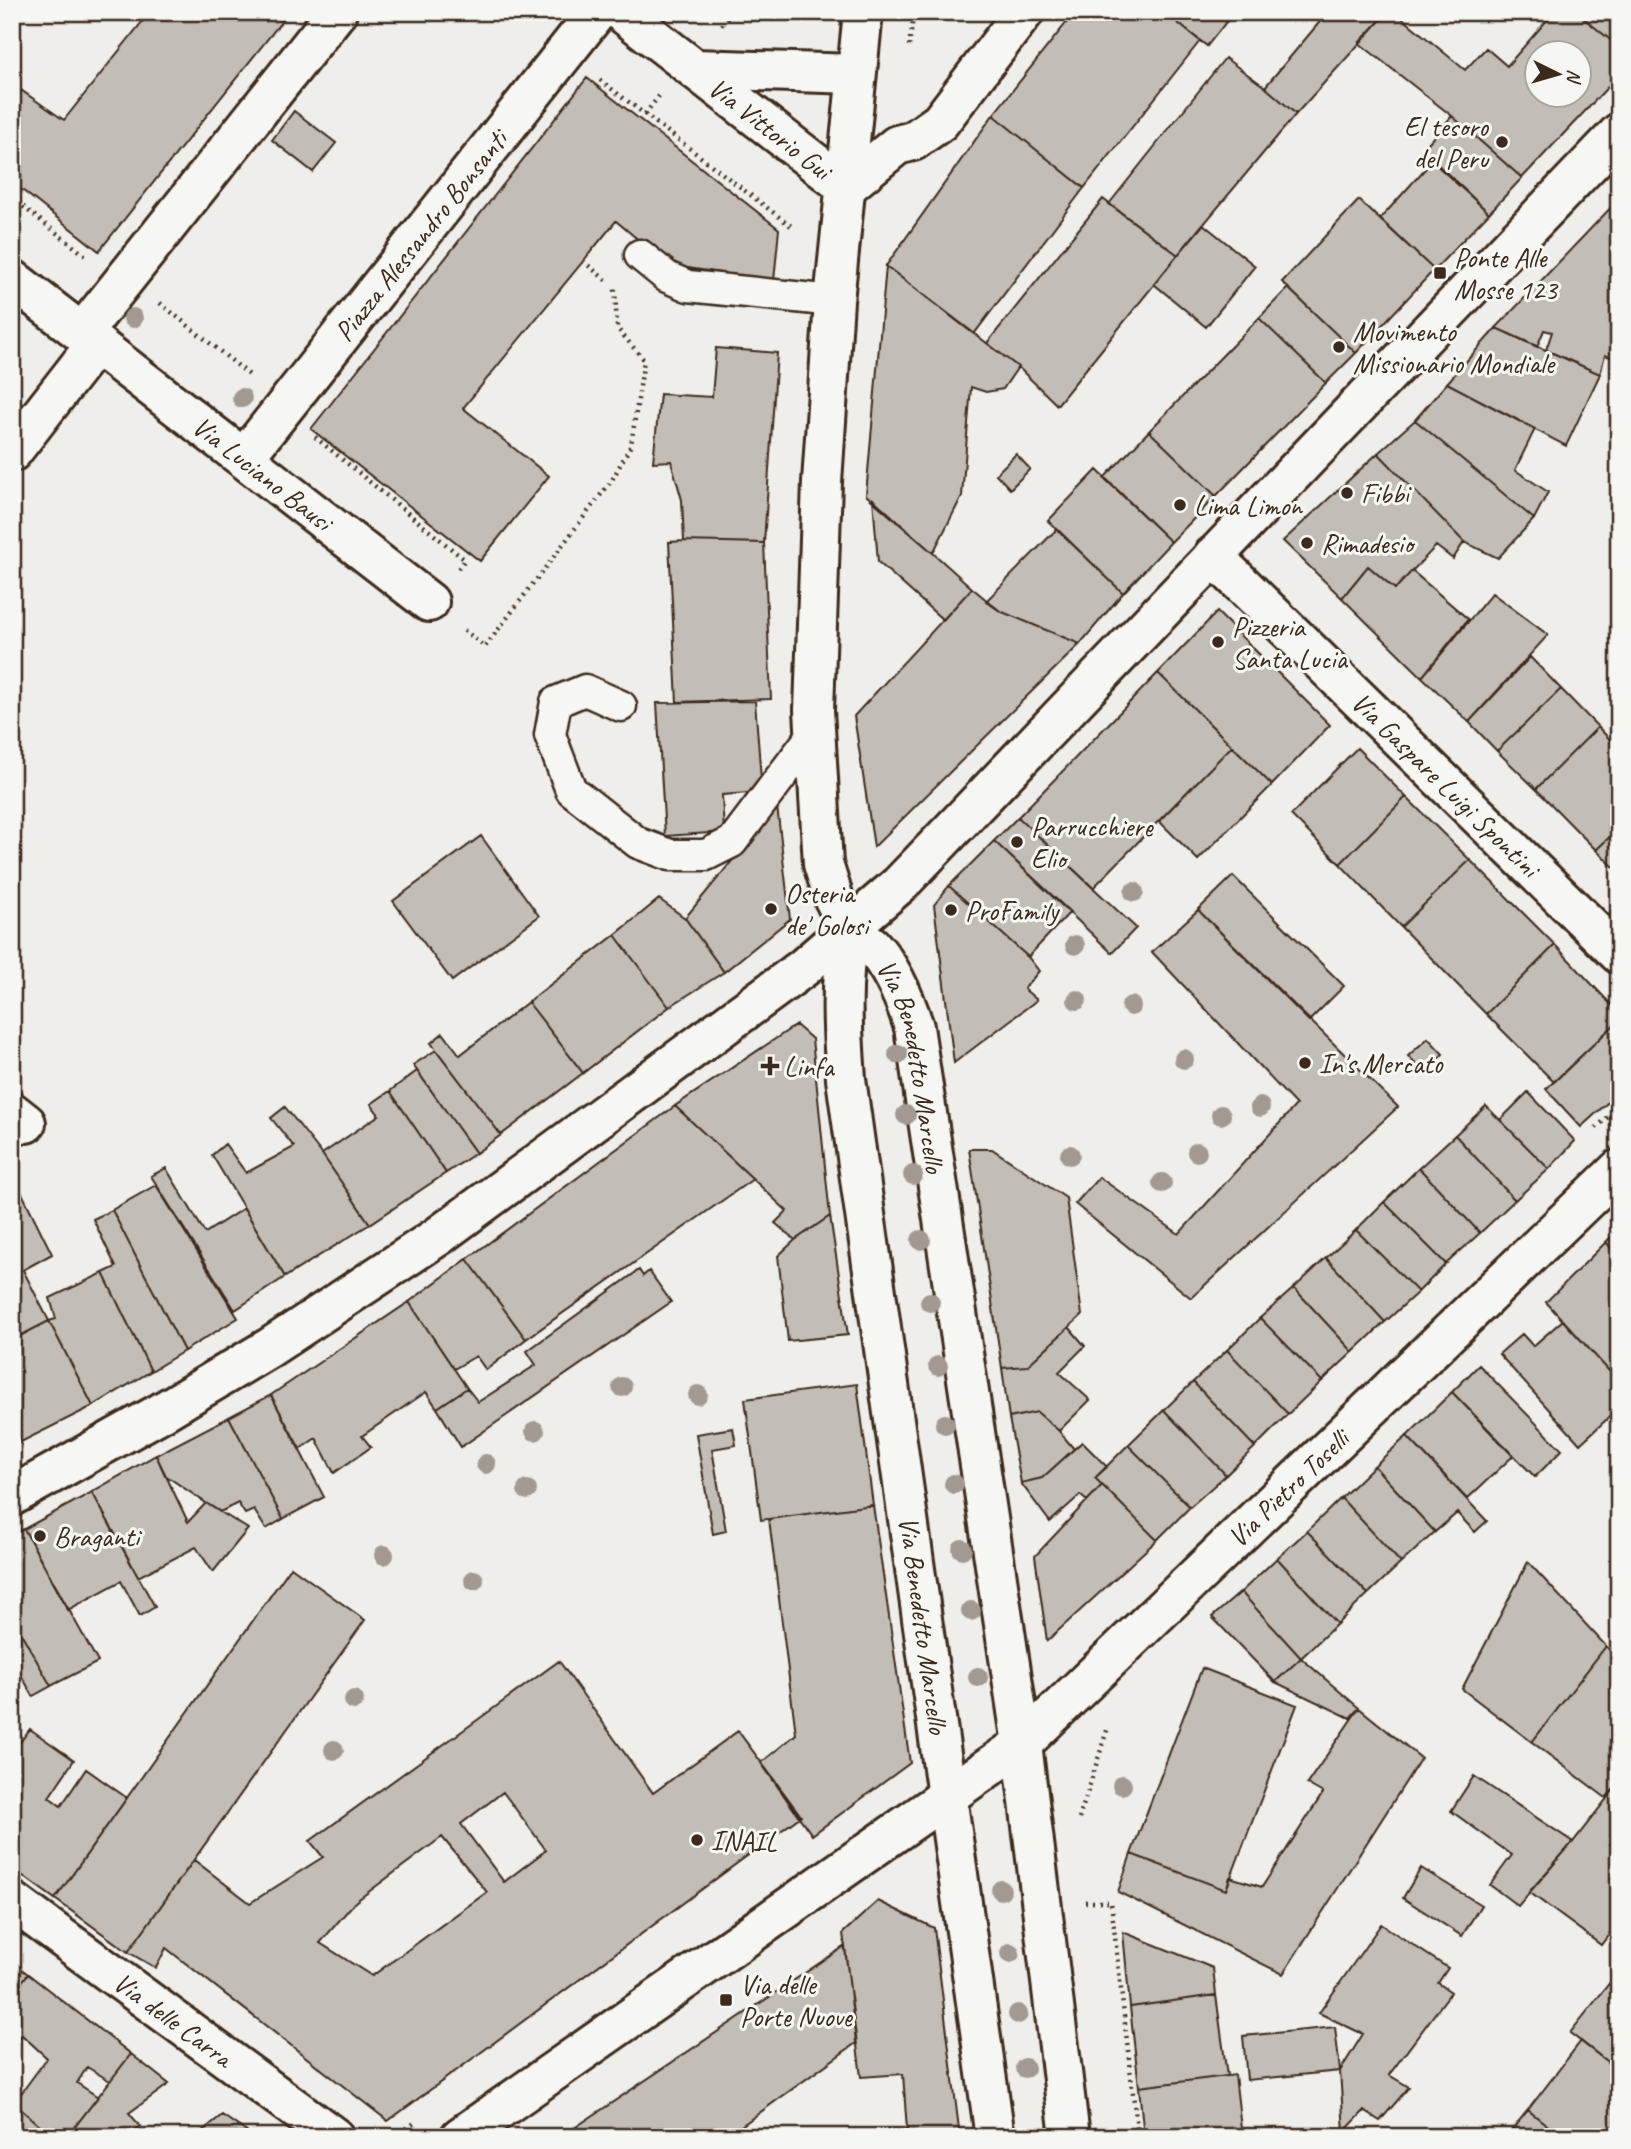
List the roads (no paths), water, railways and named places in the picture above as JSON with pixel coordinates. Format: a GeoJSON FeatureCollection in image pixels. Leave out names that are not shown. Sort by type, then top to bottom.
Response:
{"type":"FeatureCollection","features":[{"type":"Feature","properties":{"kind":"street"},"geometry":{"type":"LineString","coordinates":[[12,452],[89,338],[337,12]]}},
{"type":"Feature","properties":{"kind":"street","name":"Piazza Alessandro Bonsanti"},"geometry":{"type":"LineString","coordinates":[[244,458],[597,12]]}},
{"type":"Feature","properties":{"kind":"street","name":"Via Vittorio Gui"},"geometry":{"type":"LineString","coordinates":[[621,12],[846,187]]}},
{"type":"Feature","properties":{"kind":"street"},"geometry":{"type":"LineString","coordinates":[[849,929],[834,899],[823,864],[814,733],[822,482],[834,301],[863,12]]}},
{"type":"Feature","properties":{"kind":"street"},"geometry":{"type":"LineString","coordinates":[[846,187],[897,145],[913,141],[940,122],[1024,12]]}},
{"type":"Feature","properties":{"kind":"street","name":"Via Vittorio Gui"},"geometry":{"type":"LineString","coordinates":[[695,69],[856,74]]}},
{"type":"Feature","properties":{"kind":"street"},"geometry":{"type":"LineString","coordinates":[[12,1496],[257,1355],[437,1237],[803,968],[849,929],[900,884],[1619,133]]}},
{"type":"Feature","properties":{"kind":"street","name":"Via Luciano Bausi"},"geometry":{"type":"LineString","coordinates":[[12,279],[429,602]]}},
{"type":"Feature","properties":{"kind":"street","name":"Via Gaspare Luigi Spontini"},"geometry":{"type":"LineString","coordinates":[[1213,556],[1619,954]]}},
{"type":"Feature","properties":{"kind":"street","name":"Via Benedetto Marcello"},"geometry":{"type":"LineString","coordinates":[[995,2137],[846,1079],[842,971],[849,929],[872,946],[888,969],[905,1000],[914,1027],[1022,1744],[1070,2137]]}},
{"type":"Feature","properties":{"kind":"street","name":"Via Pietro Toselli"},"geometry":{"type":"LineString","coordinates":[[948,1795],[1022,1744],[1619,1169]]}},
{"type":"Feature","properties":{"kind":"street"},"geometry":{"type":"LineString","coordinates":[[460,2137],[948,1795]]}},
{"type":"Feature","properties":{"kind":"street","name":"Via delle Carra"},"geometry":{"type":"LineString","coordinates":[[12,1901],[334,2137]]}},
{"type":"Feature","properties":{"kind":"lane"},"geometry":{"type":"LineString","coordinates":[[639,255],[667,277],[688,286],[834,301]]}},
{"type":"Feature","properties":{"kind":"lane"},"geometry":{"type":"LineString","coordinates":[[621,706],[585,690],[556,702],[550,736],[571,790],[638,843],[670,855],[706,855],[732,842],[814,733]]}},
{"type":"Feature","properties":{"kind":"place","name":"El tesoro del Peru"},"geometry":{"type":"Point","coordinates":[1502,142]}},
{"type":"Feature","properties":{"kind":"place","name":"Ponte Alle Mosse 123"},"geometry":{"type":"Point","coordinates":[1440,273]}},
{"type":"Feature","properties":{"kind":"place","name":"Movimento Missionario Mondiale"},"geometry":{"type":"Point","coordinates":[1339,347]}},
{"type":"Feature","properties":{"kind":"place","name":"Fibbi"},"geometry":{"type":"Point","coordinates":[1347,493]}},
{"type":"Feature","properties":{"kind":"place","name":"Lima Limon"},"geometry":{"type":"Point","coordinates":[1180,505]}},
{"type":"Feature","properties":{"kind":"place","name":"Rimadesio"},"geometry":{"type":"Point","coordinates":[1307,543]}},
{"type":"Feature","properties":{"kind":"place","name":"Pizzeria Santa Lucia"},"geometry":{"type":"Point","coordinates":[1218,642]}},
{"type":"Feature","properties":{"kind":"place","name":"Parrucchiere Elio"},"geometry":{"type":"Point","coordinates":[1017,842]}},
{"type":"Feature","properties":{"kind":"place","name":"Osteria de' Golosi"},"geometry":{"type":"Point","coordinates":[771,909]}},
{"type":"Feature","properties":{"kind":"place","name":"ProFamily"},"geometry":{"type":"Point","coordinates":[951,910]}},
{"type":"Feature","properties":{"kind":"place","name":"In's Mercato"},"geometry":{"type":"Point","coordinates":[1305,1063]}},
{"type":"Feature","properties":{"kind":"place","name":"Linfa"},"geometry":{"type":"Point","coordinates":[770,1066]}},
{"type":"Feature","properties":{"kind":"place","name":"Braganti"},"geometry":{"type":"Point","coordinates":[40,1536]}},
{"type":"Feature","properties":{"kind":"place","name":"INAIL"},"geometry":{"type":"Point","coordinates":[697,1840]}},
{"type":"Feature","properties":{"kind":"place","name":"Via delle Porte Nuove"},"geometry":{"type":"Point","coordinates":[726,2000]}}]}
